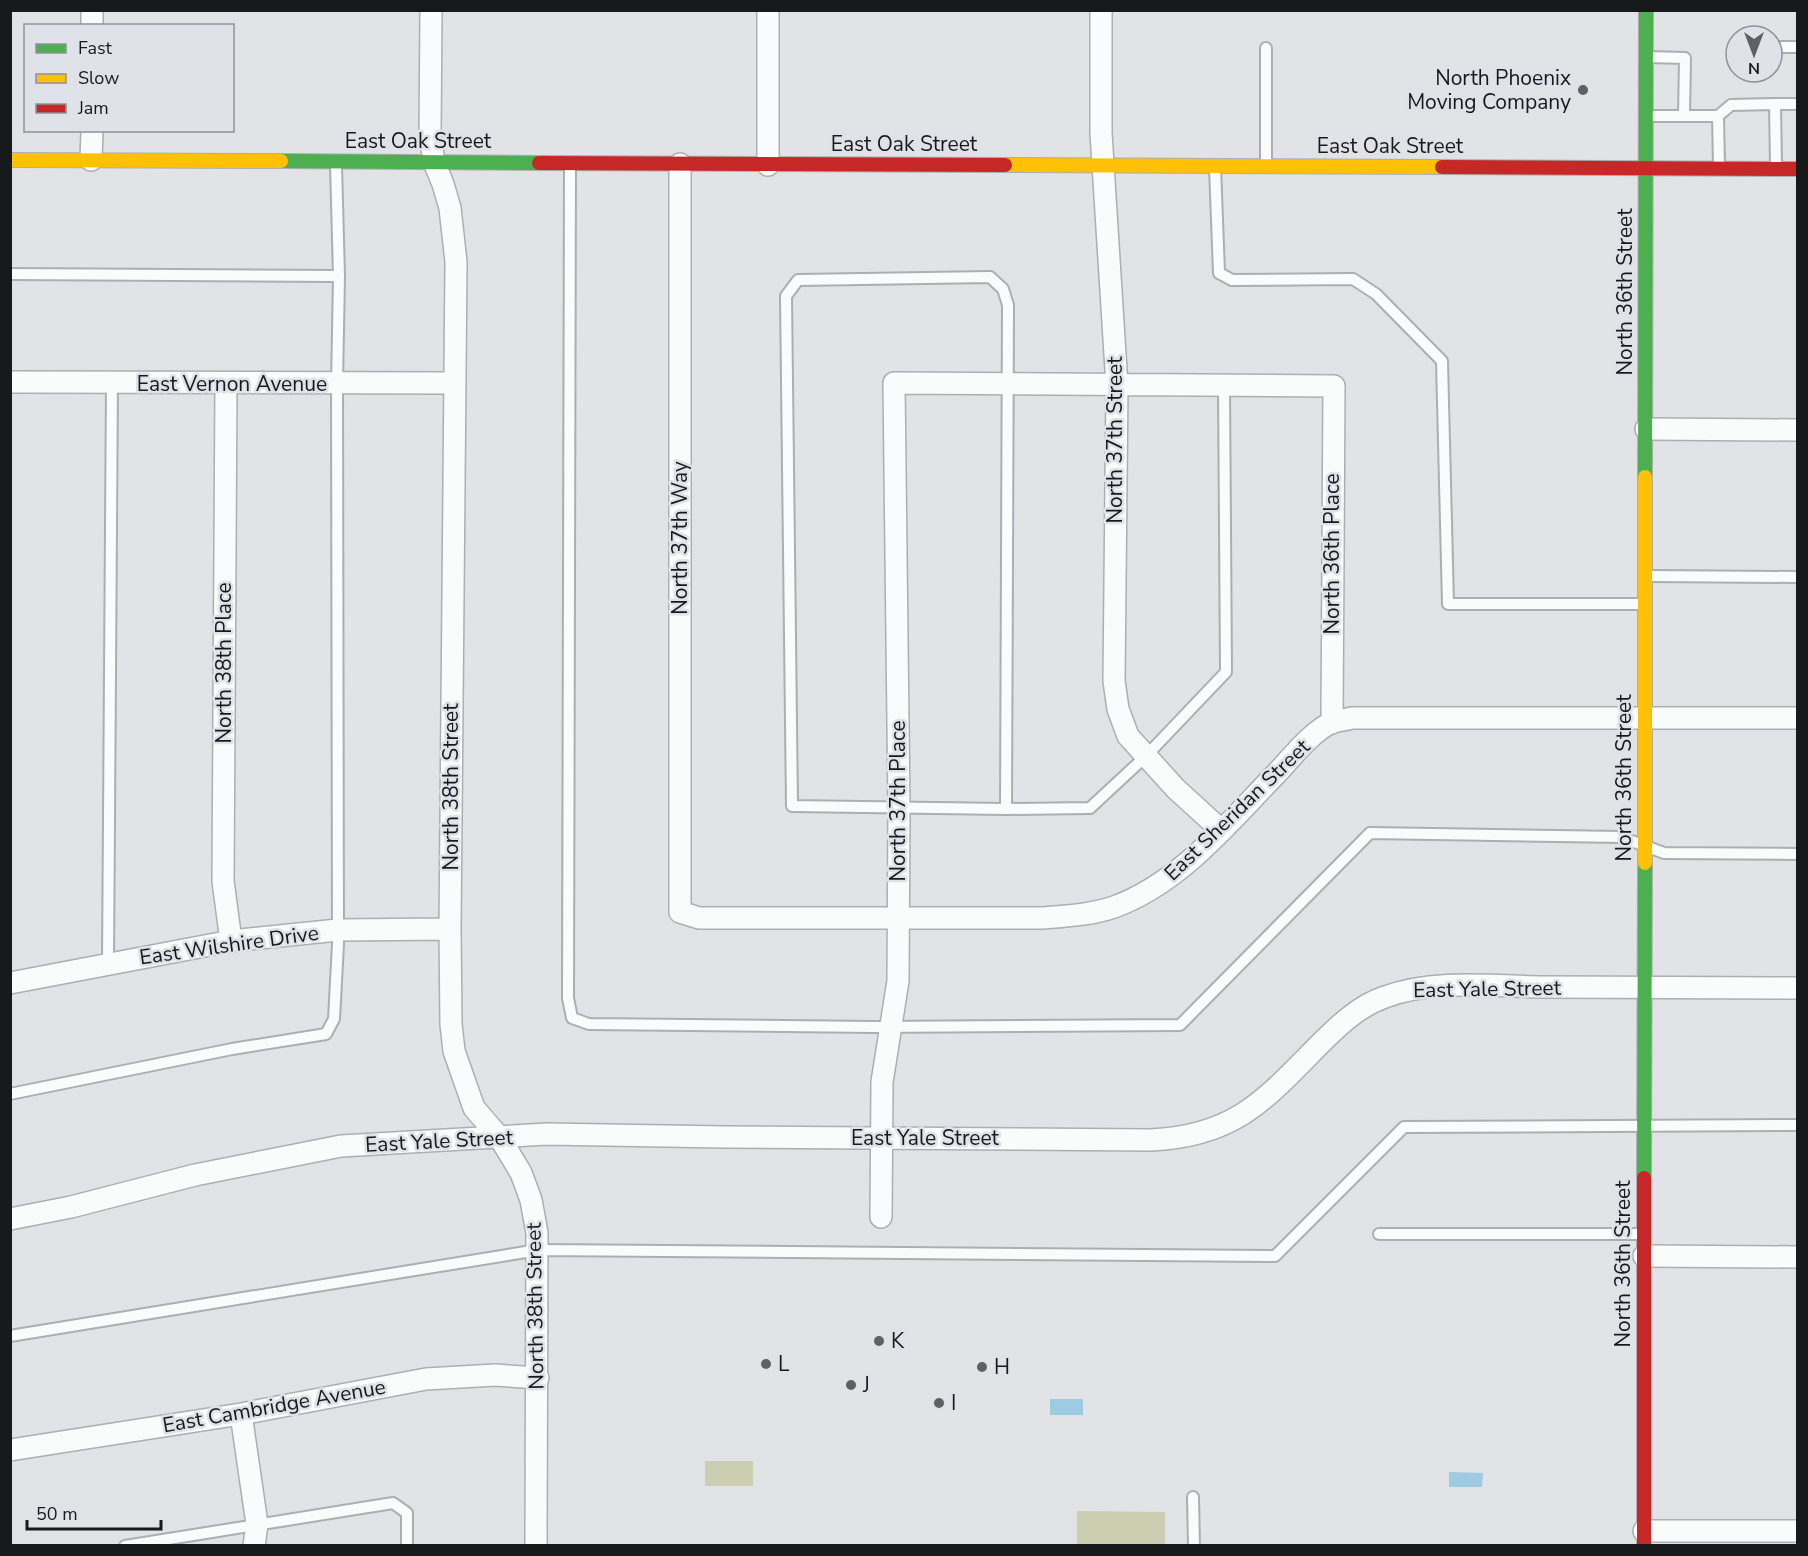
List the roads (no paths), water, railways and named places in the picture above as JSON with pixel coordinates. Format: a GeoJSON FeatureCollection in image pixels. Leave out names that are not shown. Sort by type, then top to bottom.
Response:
{"type":"FeatureCollection","features":[{"type":"Feature","properties":{"kind":"street","name":"North 38th Street"},"geometry":{"type":"LineString","coordinates":[[431,10],[430,135],[434,162],[450,208],[456,262],[451,1024],[454,1051],[474,1108],[500,1138],[521,1173],[531,1200],[538,1250],[536,1545]]}},
{"type":"Feature","properties":{"kind":"street"},"geometry":{"type":"LineString","coordinates":[[768,10],[768,165]]}},
{"type":"Feature","properties":{"kind":"street","name":"North 37th Street"},"geometry":{"type":"LineString","coordinates":[[1101,10],[1101,133],[1117,386],[1114,681],[1118,709],[1128,736],[1176,789],[1221,830]]}},
{"type":"Feature","properties":{"kind":"street","name":"North 36th Street"},"geometry":{"type":"LineString","coordinates":[[1644,1538],[1646,10]]}},
{"type":"Feature","properties":{"kind":"street"},"geometry":{"type":"LineString","coordinates":[[92,132],[92,160]]}},
{"type":"Feature","properties":{"kind":"street","name":"East Oak Street"},"geometry":{"type":"LineString","coordinates":[[10,160],[1797,169]]}},
{"type":"Feature","properties":{"kind":"street","name":"North 37th Way"},"geometry":{"type":"LineString","coordinates":[[680,164],[680,912]]}},
{"type":"Feature","properties":{"kind":"street","name":"East Vernon Avenue"},"geometry":{"type":"LineString","coordinates":[[10,382],[454,383]]}},
{"type":"Feature","properties":{"kind":"street","name":"North 37th Place"},"geometry":{"type":"LineString","coordinates":[[881,1217],[882,1082],[898,981],[899,808],[894,383],[1007,385]]}},
{"type":"Feature","properties":{"kind":"street","name":"North 38th Place"},"geometry":{"type":"LineString","coordinates":[[226,384],[223,881],[231,941]]}},
{"type":"Feature","properties":{"kind":"street"},"geometry":{"type":"LineString","coordinates":[[1007,385],[1224,385]]}},
{"type":"Feature","properties":{"kind":"street","name":"North 36th Place"},"geometry":{"type":"LineString","coordinates":[[1224,385],[1334,386],[1332,723]]}},
{"type":"Feature","properties":{"kind":"street"},"geometry":{"type":"LineString","coordinates":[[1646,429],[1797,430]]}},
{"type":"Feature","properties":{"kind":"street","name":"East Sheridan Street"},"geometry":{"type":"LineString","coordinates":[[680,912],[699,918],[1042,918],[1084,914],[1113,907],[1145,894],[1168,879],[1221,830],[1310,739],[1332,723],[1352,718],[1797,718]]}},
{"type":"Feature","properties":{"kind":"street","name":"East Wilshire Drive"},"geometry":{"type":"LineString","coordinates":[[10,983],[231,941],[338,930],[450,929]]}},
{"type":"Feature","properties":{"kind":"street","name":"East Yale Street"},"geometry":{"type":"LineString","coordinates":[[10,1219],[71,1207],[195,1175],[341,1146],[547,1134],[1177,1139],[1231,1122],[1257,1105],[1334,1030],[1356,1012],[1381,998],[1407,989],[1463,986],[1797,988]]}},
{"type":"Feature","properties":{"kind":"street"},"geometry":{"type":"LineString","coordinates":[[1644,1256],[1797,1257]]}},
{"type":"Feature","properties":{"kind":"street","name":"East Cambridge Avenue"},"geometry":{"type":"LineString","coordinates":[[10,1450],[241,1414],[426,1379],[495,1375],[538,1378]]}},
{"type":"Feature","properties":{"kind":"street"},"geometry":{"type":"LineString","coordinates":[[241,1414],[257,1524],[254,1545]]}},
{"type":"Feature","properties":{"kind":"street"},"geometry":{"type":"LineString","coordinates":[[1644,1538],[1797,1532]]}},
{"type":"Feature","properties":{"kind":"lane"},"geometry":{"type":"LineString","coordinates":[[1266,48],[1266,167]]}},
{"type":"Feature","properties":{"kind":"lane"},"geometry":{"type":"LineString","coordinates":[[1646,57],[1685,58],[1684,116]]}},
{"type":"Feature","properties":{"kind":"lane"},"geometry":{"type":"LineString","coordinates":[[1775,104],[1776,169]]}},
{"type":"Feature","properties":{"kind":"lane"},"geometry":{"type":"LineString","coordinates":[[1646,116],[1718,116],[1731,105],[1797,104]]}},
{"type":"Feature","properties":{"kind":"lane"},"geometry":{"type":"LineString","coordinates":[[1718,116],[1719,168]]}},
{"type":"Feature","properties":{"kind":"lane"},"geometry":{"type":"LineString","coordinates":[[10,1094],[232,1049],[326,1034],[334,1019],[338,930],[336,384],[339,276],[336,161]]}},
{"type":"Feature","properties":{"kind":"lane"},"geometry":{"type":"LineString","coordinates":[[570,163],[568,998],[572,1018],[589,1024],[891,1027],[1180,1025],[1370,833],[1621,837],[1664,853],[1797,854]]}},
{"type":"Feature","properties":{"kind":"lane"},"geometry":{"type":"LineString","coordinates":[[1215,167],[1219,273],[1232,280],[1353,279],[1376,294],[1442,361],[1448,604],[1645,604]]}},
{"type":"Feature","properties":{"kind":"lane"},"geometry":{"type":"LineString","coordinates":[[10,274],[339,276]]}},
{"type":"Feature","properties":{"kind":"lane"},"geometry":{"type":"LineString","coordinates":[[1006,809],[1008,305],[1003,289],[990,277],[798,280],[786,296],[792,806],[1006,809],[1090,808],[1146,756],[1226,672],[1224,385]]}},
{"type":"Feature","properties":{"kind":"lane"},"geometry":{"type":"LineString","coordinates":[[108,963],[112,383]]}},
{"type":"Feature","properties":{"kind":"lane"},"geometry":{"type":"LineString","coordinates":[[1645,576],[1797,577]]}},
{"type":"Feature","properties":{"kind":"lane"},"geometry":{"type":"LineString","coordinates":[[10,1336],[538,1250],[1275,1256],[1404,1127],[1797,1125]]}},
{"type":"Feature","properties":{"kind":"lane"},"geometry":{"type":"LineString","coordinates":[[1379,1234],[1644,1234]]}},
{"type":"Feature","properties":{"kind":"lane"},"geometry":{"type":"LineString","coordinates":[[1193,1497],[1194,1545]]}},
{"type":"Feature","properties":{"kind":"lane"},"geometry":{"type":"LineString","coordinates":[[125,1545],[393,1503],[407,1513],[407,1545]]}},
{"type":"Feature","properties":{"kind":"water"},"geometry":{"type":"Polygon","coordinates":[[[1050,1399],[1083,1399],[1083,1415],[1050,1415],[1050,1399]]]}},
{"type":"Feature","properties":{"kind":"water"},"geometry":{"type":"Polygon","coordinates":[[[1449,1472],[1483,1473],[1482,1487],[1449,1487],[1449,1472]]]}},
{"type":"Feature","properties":{"kind":"place","name":"North Phoenix Moving Company"},"geometry":{"type":"Point","coordinates":[1583,90]}},
{"type":"Feature","properties":{"kind":"place","name":"K"},"geometry":{"type":"Point","coordinates":[879,1341]}},
{"type":"Feature","properties":{"kind":"place","name":"L"},"geometry":{"type":"Point","coordinates":[766,1364]}},
{"type":"Feature","properties":{"kind":"place","name":"H"},"geometry":{"type":"Point","coordinates":[982,1367]}},
{"type":"Feature","properties":{"kind":"place","name":"J"},"geometry":{"type":"Point","coordinates":[851,1385]}},
{"type":"Feature","properties":{"kind":"place","name":"I"},"geometry":{"type":"Point","coordinates":[939,1403]}}]}
